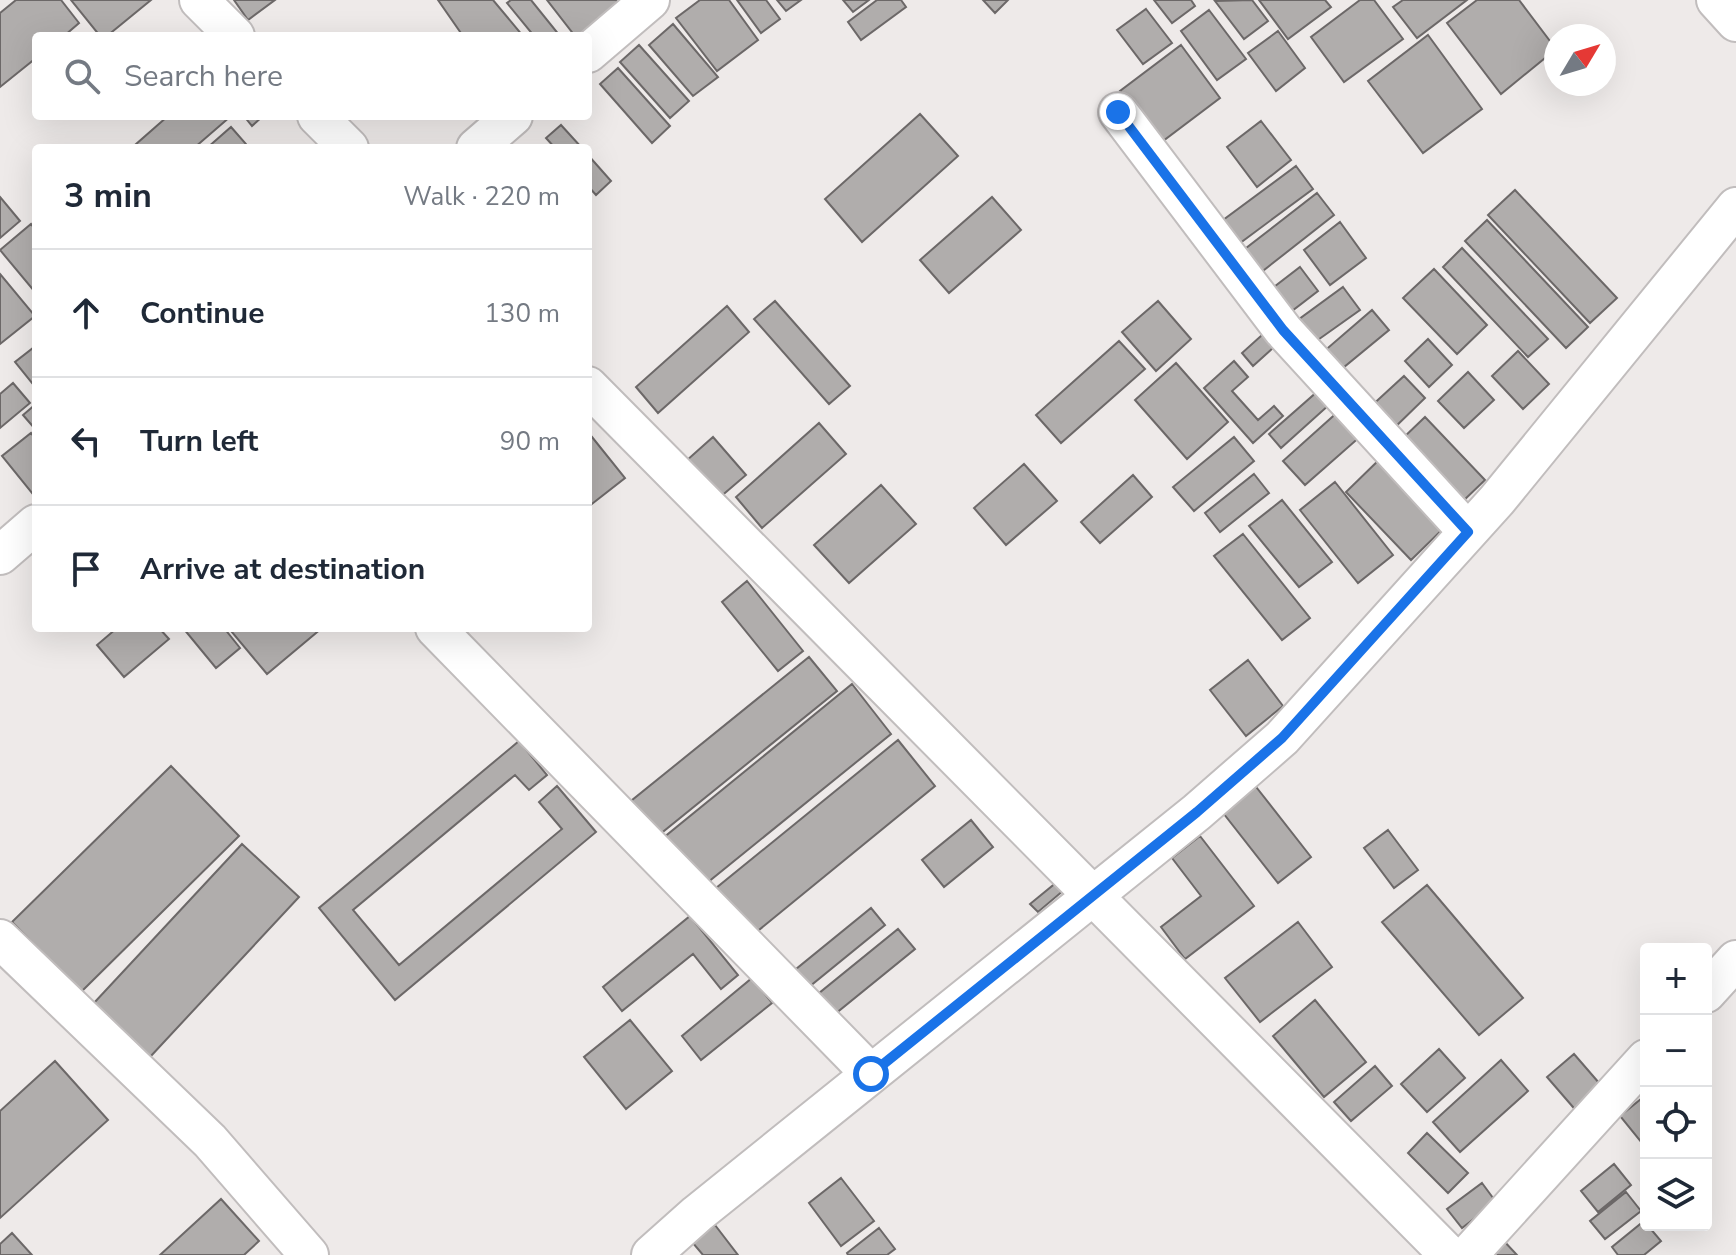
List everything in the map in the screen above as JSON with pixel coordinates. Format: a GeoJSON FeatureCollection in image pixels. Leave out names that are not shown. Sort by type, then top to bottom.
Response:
{"type":"FeatureCollection","features":[{"type":"Feature","properties":{"kind":"street"},"geometry":{"type":"LineString","coordinates":[[199,0],[231,32]]}},
{"type":"Feature","properties":{"kind":"street"},"geometry":{"type":"LineString","coordinates":[[592,50],[650,0]]}},
{"type":"Feature","properties":{"kind":"street"},"geometry":{"type":"LineString","coordinates":[[1716,0],[1736,22]]}},
{"type":"Feature","properties":{"kind":"street"},"geometry":{"type":"LineString","coordinates":[[1118,112],[1283,330],[1468,532]]}},
{"type":"Feature","properties":{"kind":"street"},"geometry":{"type":"LineString","coordinates":[[321,120],[345,144]]}},
{"type":"Feature","properties":{"kind":"street"},"geometry":{"type":"LineString","coordinates":[[481,144],[508,120]]}},
{"type":"Feature","properties":{"kind":"street"},"geometry":{"type":"LineString","coordinates":[[651,1255],[697,1214],[1197,812],[1282,738],[1468,532],[1736,207]]}},
{"type":"Feature","properties":{"kind":"street"},"geometry":{"type":"LineString","coordinates":[[592,390],[1449,1255]]}},
{"type":"Feature","properties":{"kind":"street"},"geometry":{"type":"LineString","coordinates":[[0,555],[32,527]]}},
{"type":"Feature","properties":{"kind":"street"},"geometry":{"type":"LineString","coordinates":[[439,632],[871,1074]]}},
{"type":"Feature","properties":{"kind":"street"},"geometry":{"type":"LineString","coordinates":[[0,939],[210,1141],[309,1255]]}},
{"type":"Feature","properties":{"kind":"street"},"geometry":{"type":"LineString","coordinates":[[1712,986],[1736,960]]}},
{"type":"Feature","properties":{"kind":"street"},"geometry":{"type":"LineString","coordinates":[[1468,1255],[1640,1066]]}},
{"type":"Feature","properties":{"kind":"building"},"geometry":{"type":"Polygon","coordinates":[[[16,0],[61,0],[79,23],[69,32],[32,32],[32,61],[0,87],[0,13],[16,0]]]}},
{"type":"Feature","properties":{"kind":"building"},"geometry":{"type":"Polygon","coordinates":[[[71,0],[151,0],[112,32],[97,32],[71,0]]]}},
{"type":"Feature","properties":{"kind":"building"},"geometry":{"type":"Polygon","coordinates":[[[234,0],[275,0],[248,20],[234,0]]]}},
{"type":"Feature","properties":{"kind":"building"},"geometry":{"type":"Polygon","coordinates":[[[438,0],[493,0],[520,32],[460,32],[438,0]]]}},
{"type":"Feature","properties":{"kind":"building"},"geometry":{"type":"Polygon","coordinates":[[[511,0],[531,0],[557,32],[531,32],[507,3],[511,0]]]}},
{"type":"Feature","properties":{"kind":"building"},"geometry":{"type":"Polygon","coordinates":[[[547,0],[616,0],[627,14],[592,34],[572,32],[547,0]]]}},
{"type":"Feature","properties":{"kind":"building"},"geometry":{"type":"Polygon","coordinates":[[[700,0],[729,0],[758,40],[717,71],[676,18],[700,0]]]}},
{"type":"Feature","properties":{"kind":"building"},"geometry":{"type":"Polygon","coordinates":[[[737,0],[766,0],[780,19],[761,33],[737,0]]]}},
{"type":"Feature","properties":{"kind":"building"},"geometry":{"type":"Polygon","coordinates":[[[777,0],[801,0],[786,11],[777,0]]]}},
{"type":"Feature","properties":{"kind":"building"},"geometry":{"type":"Polygon","coordinates":[[[843,0],[869,0],[853,12],[843,0]]]}},
{"type":"Feature","properties":{"kind":"building"},"geometry":{"type":"Polygon","coordinates":[[[877,0],[901,0],[906,7],[861,40],[848,22],[877,0]]]}},
{"type":"Feature","properties":{"kind":"building"},"geometry":{"type":"Polygon","coordinates":[[[983,0],[1008,0],[995,13],[983,0]]]}},
{"type":"Feature","properties":{"kind":"building"},"geometry":{"type":"Polygon","coordinates":[[[1154,0],[1191,0],[1195,6],[1172,23],[1154,0]]]}},
{"type":"Feature","properties":{"kind":"building"},"geometry":{"type":"Polygon","coordinates":[[[1252,0],[1268,21],[1244,39],[1215,1],[1252,0]]]}},
{"type":"Feature","properties":{"kind":"building"},"geometry":{"type":"Polygon","coordinates":[[[1259,0],[1325,0],[1331,7],[1288,39],[1259,0]]]}},
{"type":"Feature","properties":{"kind":"building"},"geometry":{"type":"Polygon","coordinates":[[[1360,0],[1374,0],[1403,39],[1344,82],[1311,37],[1360,0]]]}},
{"type":"Feature","properties":{"kind":"building"},"geometry":{"type":"Polygon","coordinates":[[[1403,0],[1467,0],[1417,38],[1393,7],[1403,0]]]}},
{"type":"Feature","properties":{"kind":"building"},"geometry":{"type":"Polygon","coordinates":[[[1477,0],[1519,0],[1544,33],[1544,59],[1501,94],[1447,23],[1477,0]]]}},
{"type":"Feature","properties":{"kind":"building"},"geometry":{"type":"Polygon","coordinates":[[[1146,9],[1172,43],[1143,64],[1117,30],[1146,9]]]}},
{"type":"Feature","properties":{"kind":"building"},"geometry":{"type":"Polygon","coordinates":[[[1209,10],[1246,59],[1217,80],[1181,31],[1209,10]]]}},
{"type":"Feature","properties":{"kind":"building"},"geometry":{"type":"Polygon","coordinates":[[[673,24],[718,77],[693,96],[649,45],[673,24]]]}},
{"type":"Feature","properties":{"kind":"building"},"geometry":{"type":"Polygon","coordinates":[[[1278,31],[1305,68],[1276,91],[1248,53],[1278,31]]]}},
{"type":"Feature","properties":{"kind":"building"},"geometry":{"type":"Polygon","coordinates":[[[1428,35],[1482,109],[1423,153],[1368,81],[1428,35]]]}},
{"type":"Feature","properties":{"kind":"building"},"geometry":{"type":"Polygon","coordinates":[[[639,45],[689,101],[670,118],[620,62],[639,45]]]}},
{"type":"Feature","properties":{"kind":"building"},"geometry":{"type":"Polygon","coordinates":[[[1181,45],[1220,98],[1159,144],[1120,91],[1181,45]]]}},
{"type":"Feature","properties":{"kind":"building"},"geometry":{"type":"Polygon","coordinates":[[[618,68],[670,126],[652,143],[600,84],[618,68]]]}},
{"type":"Feature","properties":{"kind":"building"},"geometry":{"type":"Polygon","coordinates":[[[920,114],[958,156],[862,242],[825,199],[920,114]]]}},
{"type":"Feature","properties":{"kind":"building"},"geometry":{"type":"Polygon","coordinates":[[[163,120],[226,120],[199,144],[136,144],[163,120]]]}},
{"type":"Feature","properties":{"kind":"building"},"geometry":{"type":"Polygon","coordinates":[[[1261,121],[1291,160],[1257,187],[1227,147],[1261,121]]]}},
{"type":"Feature","properties":{"kind":"building"},"geometry":{"type":"Polygon","coordinates":[[[561,125],[578,144],[551,144],[546,138],[561,125]]]}},
{"type":"Feature","properties":{"kind":"building"},"geometry":{"type":"Polygon","coordinates":[[[231,127],[246,144],[212,144],[231,127]]]}},
{"type":"Feature","properties":{"kind":"building"},"geometry":{"type":"Polygon","coordinates":[[[592,160],[611,181],[596,195],[592,190],[592,160]]]}},
{"type":"Feature","properties":{"kind":"building"},"geometry":{"type":"Polygon","coordinates":[[[1296,166],[1313,189],[1232,249],[1215,226],[1296,166]]]}},
{"type":"Feature","properties":{"kind":"building"},"geometry":{"type":"Polygon","coordinates":[[[1515,190],[1617,298],[1590,323],[1488,215],[1515,190]]]}},
{"type":"Feature","properties":{"kind":"building"},"geometry":{"type":"Polygon","coordinates":[[[1317,193],[1334,215],[1259,274],[1241,252],[1317,193]]]}},
{"type":"Feature","properties":{"kind":"building"},"geometry":{"type":"Polygon","coordinates":[[[0,197],[20,221],[0,238],[0,197]]]}},
{"type":"Feature","properties":{"kind":"building"},"geometry":{"type":"Polygon","coordinates":[[[992,197],[1021,230],[949,293],[920,260],[992,197]]]}},
{"type":"Feature","properties":{"kind":"building"},"geometry":{"type":"Polygon","coordinates":[[[1487,220],[1588,327],[1566,348],[1465,241],[1487,220]]]}},
{"type":"Feature","properties":{"kind":"building"},"geometry":{"type":"Polygon","coordinates":[[[1340,222],[1366,258],[1330,285],[1304,250],[1340,222]]]}},
{"type":"Feature","properties":{"kind":"building"},"geometry":{"type":"Polygon","coordinates":[[[31,224],[32,288],[0,250],[31,224]]]}},
{"type":"Feature","properties":{"kind":"building"},"geometry":{"type":"Polygon","coordinates":[[[1462,248],[1548,339],[1528,357],[1443,267],[1462,248]]]}},
{"type":"Feature","properties":{"kind":"building"},"geometry":{"type":"Polygon","coordinates":[[[1300,267],[1318,291],[1288,314],[1270,290],[1300,267]]]}},
{"type":"Feature","properties":{"kind":"building"},"geometry":{"type":"Polygon","coordinates":[[[1434,269],[1487,325],[1457,354],[1403,298],[1434,269]]]}},
{"type":"Feature","properties":{"kind":"building"},"geometry":{"type":"Polygon","coordinates":[[[0,274],[32,312],[32,318],[0,344],[0,274]]]}},
{"type":"Feature","properties":{"kind":"building"},"geometry":{"type":"Polygon","coordinates":[[[1343,287],[1360,310],[1308,347],[1291,325],[1343,287]]]}},
{"type":"Feature","properties":{"kind":"building"},"geometry":{"type":"Polygon","coordinates":[[[775,301],[850,386],[829,404],[754,319],[775,301]]]}},
{"type":"Feature","properties":{"kind":"building"},"geometry":{"type":"Polygon","coordinates":[[[1158,301],[1191,339],[1156,371],[1122,332],[1158,301]]]}},
{"type":"Feature","properties":{"kind":"building"},"geometry":{"type":"Polygon","coordinates":[[[727,306],[749,332],[658,413],[636,387],[727,306]]]}},
{"type":"Feature","properties":{"kind":"building"},"geometry":{"type":"Polygon","coordinates":[[[1372,310],[1389,330],[1338,372],[1322,353],[1372,310]]]}},
{"type":"Feature","properties":{"kind":"building"},"geometry":{"type":"Polygon","coordinates":[[[1271,327],[1282,340],[1253,366],[1242,353],[1271,327]]]}},
{"type":"Feature","properties":{"kind":"building"},"geometry":{"type":"Polygon","coordinates":[[[1428,339],[1452,365],[1429,387],[1405,361],[1428,339]]]}},
{"type":"Feature","properties":{"kind":"building"},"geometry":{"type":"Polygon","coordinates":[[[1119,341],[1145,369],[1061,443],[1036,415],[1119,341]]]}},
{"type":"Feature","properties":{"kind":"building"},"geometry":{"type":"Polygon","coordinates":[[[32,349],[32,383],[15,362],[32,349]]]}},
{"type":"Feature","properties":{"kind":"building"},"geometry":{"type":"Polygon","coordinates":[[[1518,351],[1549,384],[1523,409],[1492,376],[1518,351]]]}},
{"type":"Feature","properties":{"kind":"building"},"geometry":{"type":"Polygon","coordinates":[[[1234,361],[1248,377],[1232,391],[1258,420],[1274,406],[1283,416],[1253,443],[1204,388],[1234,361]]]}},
{"type":"Feature","properties":{"kind":"building"},"geometry":{"type":"Polygon","coordinates":[[[1176,363],[1228,422],[1187,459],[1135,400],[1176,363]]]}},
{"type":"Feature","properties":{"kind":"building"},"geometry":{"type":"Polygon","coordinates":[[[1468,372],[1494,400],[1464,428],[1438,401],[1468,372]]]}},
{"type":"Feature","properties":{"kind":"building"},"geometry":{"type":"Polygon","coordinates":[[[1404,376],[1425,398],[1390,432],[1368,409],[1404,376]]]}},
{"type":"Feature","properties":{"kind":"building"},"geometry":{"type":"Polygon","coordinates":[[[13,383],[30,403],[0,428],[0,394],[13,383]]]}},
{"type":"Feature","properties":{"kind":"building"},"geometry":{"type":"Polygon","coordinates":[[[1318,391],[1330,404],[1281,448],[1269,434],[1318,391]]]}},
{"type":"Feature","properties":{"kind":"building"},"geometry":{"type":"Polygon","coordinates":[[[32,407],[32,425],[23,415],[32,407]]]}},
{"type":"Feature","properties":{"kind":"building"},"geometry":{"type":"Polygon","coordinates":[[[1340,410],[1362,435],[1305,485],[1283,461],[1340,410]]]}},
{"type":"Feature","properties":{"kind":"building"},"geometry":{"type":"Polygon","coordinates":[[[1425,417],[1485,480],[1461,503],[1401,440],[1425,417]]]}},
{"type":"Feature","properties":{"kind":"building"},"geometry":{"type":"Polygon","coordinates":[[[819,423],[846,454],[762,528],[736,497],[819,423]]]}},
{"type":"Feature","properties":{"kind":"building"},"geometry":{"type":"Polygon","coordinates":[[[32,434],[32,493],[2,456],[32,434]]]}},
{"type":"Feature","properties":{"kind":"building"},"geometry":{"type":"Polygon","coordinates":[[[592,437],[625,478],[592,504],[592,437]]]}},
{"type":"Feature","properties":{"kind":"building"},"geometry":{"type":"Polygon","coordinates":[[[713,437],[746,475],[719,498],[686,461],[713,437]]]}},
{"type":"Feature","properties":{"kind":"building"},"geometry":{"type":"Polygon","coordinates":[[[1234,437],[1254,461],[1194,511],[1173,487],[1234,437]]]}},
{"type":"Feature","properties":{"kind":"building"},"geometry":{"type":"Polygon","coordinates":[[[1384,455],[1449,523],[1411,560],[1346,492],[1384,455]]]}},
{"type":"Feature","properties":{"kind":"building"},"geometry":{"type":"Polygon","coordinates":[[[1024,464],[1057,501],[1006,545],[974,508],[1024,464]]]}},
{"type":"Feature","properties":{"kind":"building"},"geometry":{"type":"Polygon","coordinates":[[[1254,474],[1269,493],[1220,532],[1205,513],[1254,474]]]}},
{"type":"Feature","properties":{"kind":"building"},"geometry":{"type":"Polygon","coordinates":[[[1133,475],[1152,497],[1100,543],[1081,522],[1133,475]]]}},
{"type":"Feature","properties":{"kind":"building"},"geometry":{"type":"Polygon","coordinates":[[[1335,482],[1393,555],[1358,583],[1300,510],[1335,482]]]}},
{"type":"Feature","properties":{"kind":"building"},"geometry":{"type":"Polygon","coordinates":[[[881,485],[916,524],[849,583],[814,545],[881,485]]]}},
{"type":"Feature","properties":{"kind":"building"},"geometry":{"type":"Polygon","coordinates":[[[1282,500],[1332,562],[1299,587],[1249,526],[1282,500]]]}},
{"type":"Feature","properties":{"kind":"building"},"geometry":{"type":"Polygon","coordinates":[[[1243,534],[1310,618],[1282,640],[1214,556],[1243,534]]]}},
{"type":"Feature","properties":{"kind":"building"},"geometry":{"type":"Polygon","coordinates":[[[747,581],[803,651],[778,671],[722,602],[747,581]]]}},
{"type":"Feature","properties":{"kind":"building"},"geometry":{"type":"Polygon","coordinates":[[[112,632],[163,632],[169,639],[124,677],[97,645],[112,632]]]}},
{"type":"Feature","properties":{"kind":"building"},"geometry":{"type":"Polygon","coordinates":[[[186,632],[227,632],[240,648],[216,668],[186,632]]]}},
{"type":"Feature","properties":{"kind":"building"},"geometry":{"type":"Polygon","coordinates":[[[232,632],[317,632],[267,674],[232,632]]]}},
{"type":"Feature","properties":{"kind":"building"},"geometry":{"type":"Polygon","coordinates":[[[809,657],[837,691],[654,839],[626,805],[809,657]]]}},
{"type":"Feature","properties":{"kind":"building"},"geometry":{"type":"Polygon","coordinates":[[[1248,660],[1283,706],[1246,736],[1210,690],[1248,660]]]}},
{"type":"Feature","properties":{"kind":"building"},"geometry":{"type":"Polygon","coordinates":[[[852,684],[891,734],[697,891],[657,843],[852,684]]]}},
{"type":"Feature","properties":{"kind":"building"},"geometry":{"type":"Polygon","coordinates":[[[898,740],[935,786],[748,939],[710,893],[898,740]]]}},
{"type":"Feature","properties":{"kind":"building"},"geometry":{"type":"Polygon","coordinates":[[[519,741],[547,775],[529,790],[515,775],[353,910],[399,965],[562,829],[539,802],[557,786],[596,832],[395,1000],[319,908],[519,741]]]}},
{"type":"Feature","properties":{"kind":"building"},"geometry":{"type":"Polygon","coordinates":[[[171,766],[239,836],[81,992],[12,922],[171,766]]]}},
{"type":"Feature","properties":{"kind":"building"},"geometry":{"type":"Polygon","coordinates":[[[1253,783],[1311,857],[1278,883],[1220,809],[1253,783]]]}},
{"type":"Feature","properties":{"kind":"building"},"geometry":{"type":"Polygon","coordinates":[[[971,820],[993,847],[944,887],[922,860],[971,820]]]}},
{"type":"Feature","properties":{"kind":"building"},"geometry":{"type":"Polygon","coordinates":[[[1388,830],[1418,870],[1394,888],[1364,848],[1388,830]]]}},
{"type":"Feature","properties":{"kind":"building"},"geometry":{"type":"Polygon","coordinates":[[[1200,836],[1254,906],[1185,959],[1161,927],[1201,896],[1172,858],[1200,836]]]}},
{"type":"Feature","properties":{"kind":"building"},"geometry":{"type":"Polygon","coordinates":[[[242,844],[299,897],[150,1057],[93,1004],[242,844]]]}},
{"type":"Feature","properties":{"kind":"building"},"geometry":{"type":"Polygon","coordinates":[[[1057,882],[1064,890],[1038,912],[1030,904],[1057,882]]]}},
{"type":"Feature","properties":{"kind":"building"},"geometry":{"type":"Polygon","coordinates":[[[1427,885],[1523,998],[1479,1035],[1382,922],[1427,885]]]}},
{"type":"Feature","properties":{"kind":"building"},"geometry":{"type":"Polygon","coordinates":[[[871,908],[885,925],[804,991],[790,974],[871,908]]]}},
{"type":"Feature","properties":{"kind":"building"},"geometry":{"type":"Polygon","coordinates":[[[690,916],[738,975],[721,989],[693,954],[622,1011],[603,987],[690,916]]]}},
{"type":"Feature","properties":{"kind":"building"},"geometry":{"type":"Polygon","coordinates":[[[1298,922],[1332,967],[1260,1022],[1225,978],[1298,922]]]}},
{"type":"Feature","properties":{"kind":"building"},"geometry":{"type":"Polygon","coordinates":[[[898,929],[915,949],[835,1014],[818,994],[898,929]]]}},
{"type":"Feature","properties":{"kind":"building"},"geometry":{"type":"Polygon","coordinates":[[[752,978],[772,1003],[701,1060],[682,1036],[752,978]]]}},
{"type":"Feature","properties":{"kind":"building"},"geometry":{"type":"Polygon","coordinates":[[[1315,1000],[1366,1062],[1324,1097],[1273,1036],[1315,1000]]]}},
{"type":"Feature","properties":{"kind":"building"},"geometry":{"type":"Polygon","coordinates":[[[630,1020],[672,1071],[626,1109],[584,1057],[630,1020]]]}},
{"type":"Feature","properties":{"kind":"building"},"geometry":{"type":"Polygon","coordinates":[[[1439,1049],[1465,1078],[1427,1112],[1401,1084],[1439,1049]]]}},
{"type":"Feature","properties":{"kind":"building"},"geometry":{"type":"Polygon","coordinates":[[[1574,1054],[1606,1091],[1579,1114],[1547,1077],[1574,1054]]]}},
{"type":"Feature","properties":{"kind":"building"},"geometry":{"type":"Polygon","coordinates":[[[1501,1060],[1528,1091],[1460,1152],[1433,1122],[1501,1060]]]}},
{"type":"Feature","properties":{"kind":"building"},"geometry":{"type":"Polygon","coordinates":[[[55,1061],[108,1120],[0,1218],[0,1111],[55,1061]]]}},
{"type":"Feature","properties":{"kind":"building"},"geometry":{"type":"Polygon","coordinates":[[[1375,1066],[1392,1086],[1351,1121],[1334,1102],[1375,1066]]]}},
{"type":"Feature","properties":{"kind":"building"},"geometry":{"type":"Polygon","coordinates":[[[1640,1100],[1640,1141],[1620,1116],[1640,1100]]]}},
{"type":"Feature","properties":{"kind":"building"},"geometry":{"type":"Polygon","coordinates":[[[1427,1133],[1468,1173],[1448,1193],[1408,1153],[1427,1133]]]}},
{"type":"Feature","properties":{"kind":"building"},"geometry":{"type":"Polygon","coordinates":[[[1614,1164],[1631,1185],[1598,1212],[1581,1191],[1614,1164]]]}},
{"type":"Feature","properties":{"kind":"building"},"geometry":{"type":"Polygon","coordinates":[[[841,1178],[874,1221],[841,1246],[809,1203],[841,1178]]]}},
{"type":"Feature","properties":{"kind":"building"},"geometry":{"type":"Polygon","coordinates":[[[1482,1183],[1496,1202],[1462,1228],[1447,1209],[1482,1183]]]}},
{"type":"Feature","properties":{"kind":"building"},"geometry":{"type":"Polygon","coordinates":[[[1626,1192],[1640,1210],[1605,1239],[1590,1221],[1626,1192]]]}},
{"type":"Feature","properties":{"kind":"building"},"geometry":{"type":"Polygon","coordinates":[[[221,1199],[259,1241],[244,1255],[160,1255],[221,1199]]]}},
{"type":"Feature","properties":{"kind":"building"},"geometry":{"type":"Polygon","coordinates":[[[1640,1224],[1640,1231],[1652,1231],[1661,1241],[1644,1255],[1618,1255],[1612,1247],[1640,1224]]]}},
{"type":"Feature","properties":{"kind":"building"},"geometry":{"type":"Polygon","coordinates":[[[715,1225],[738,1255],[703,1255],[692,1242],[715,1225]]]}},
{"type":"Feature","properties":{"kind":"building"},"geometry":{"type":"Polygon","coordinates":[[[879,1228],[895,1249],[887,1255],[848,1255],[847,1253],[879,1228]]]}},
{"type":"Feature","properties":{"kind":"building"},"geometry":{"type":"Polygon","coordinates":[[[12,1233],[32,1255],[0,1255],[0,1244],[12,1233]]]}},
{"type":"Feature","properties":{"kind":"building"},"geometry":{"type":"Polygon","coordinates":[[[1502,1239],[1517,1255],[1485,1255],[1502,1239]]]}},
{"type":"Feature","properties":{"kind":"route"},"geometry":{"type":"LineString","coordinates":[[871,1074],[1197,812],[1282,738],[1468,532],[1283,330],[1118,112]]}}]}
